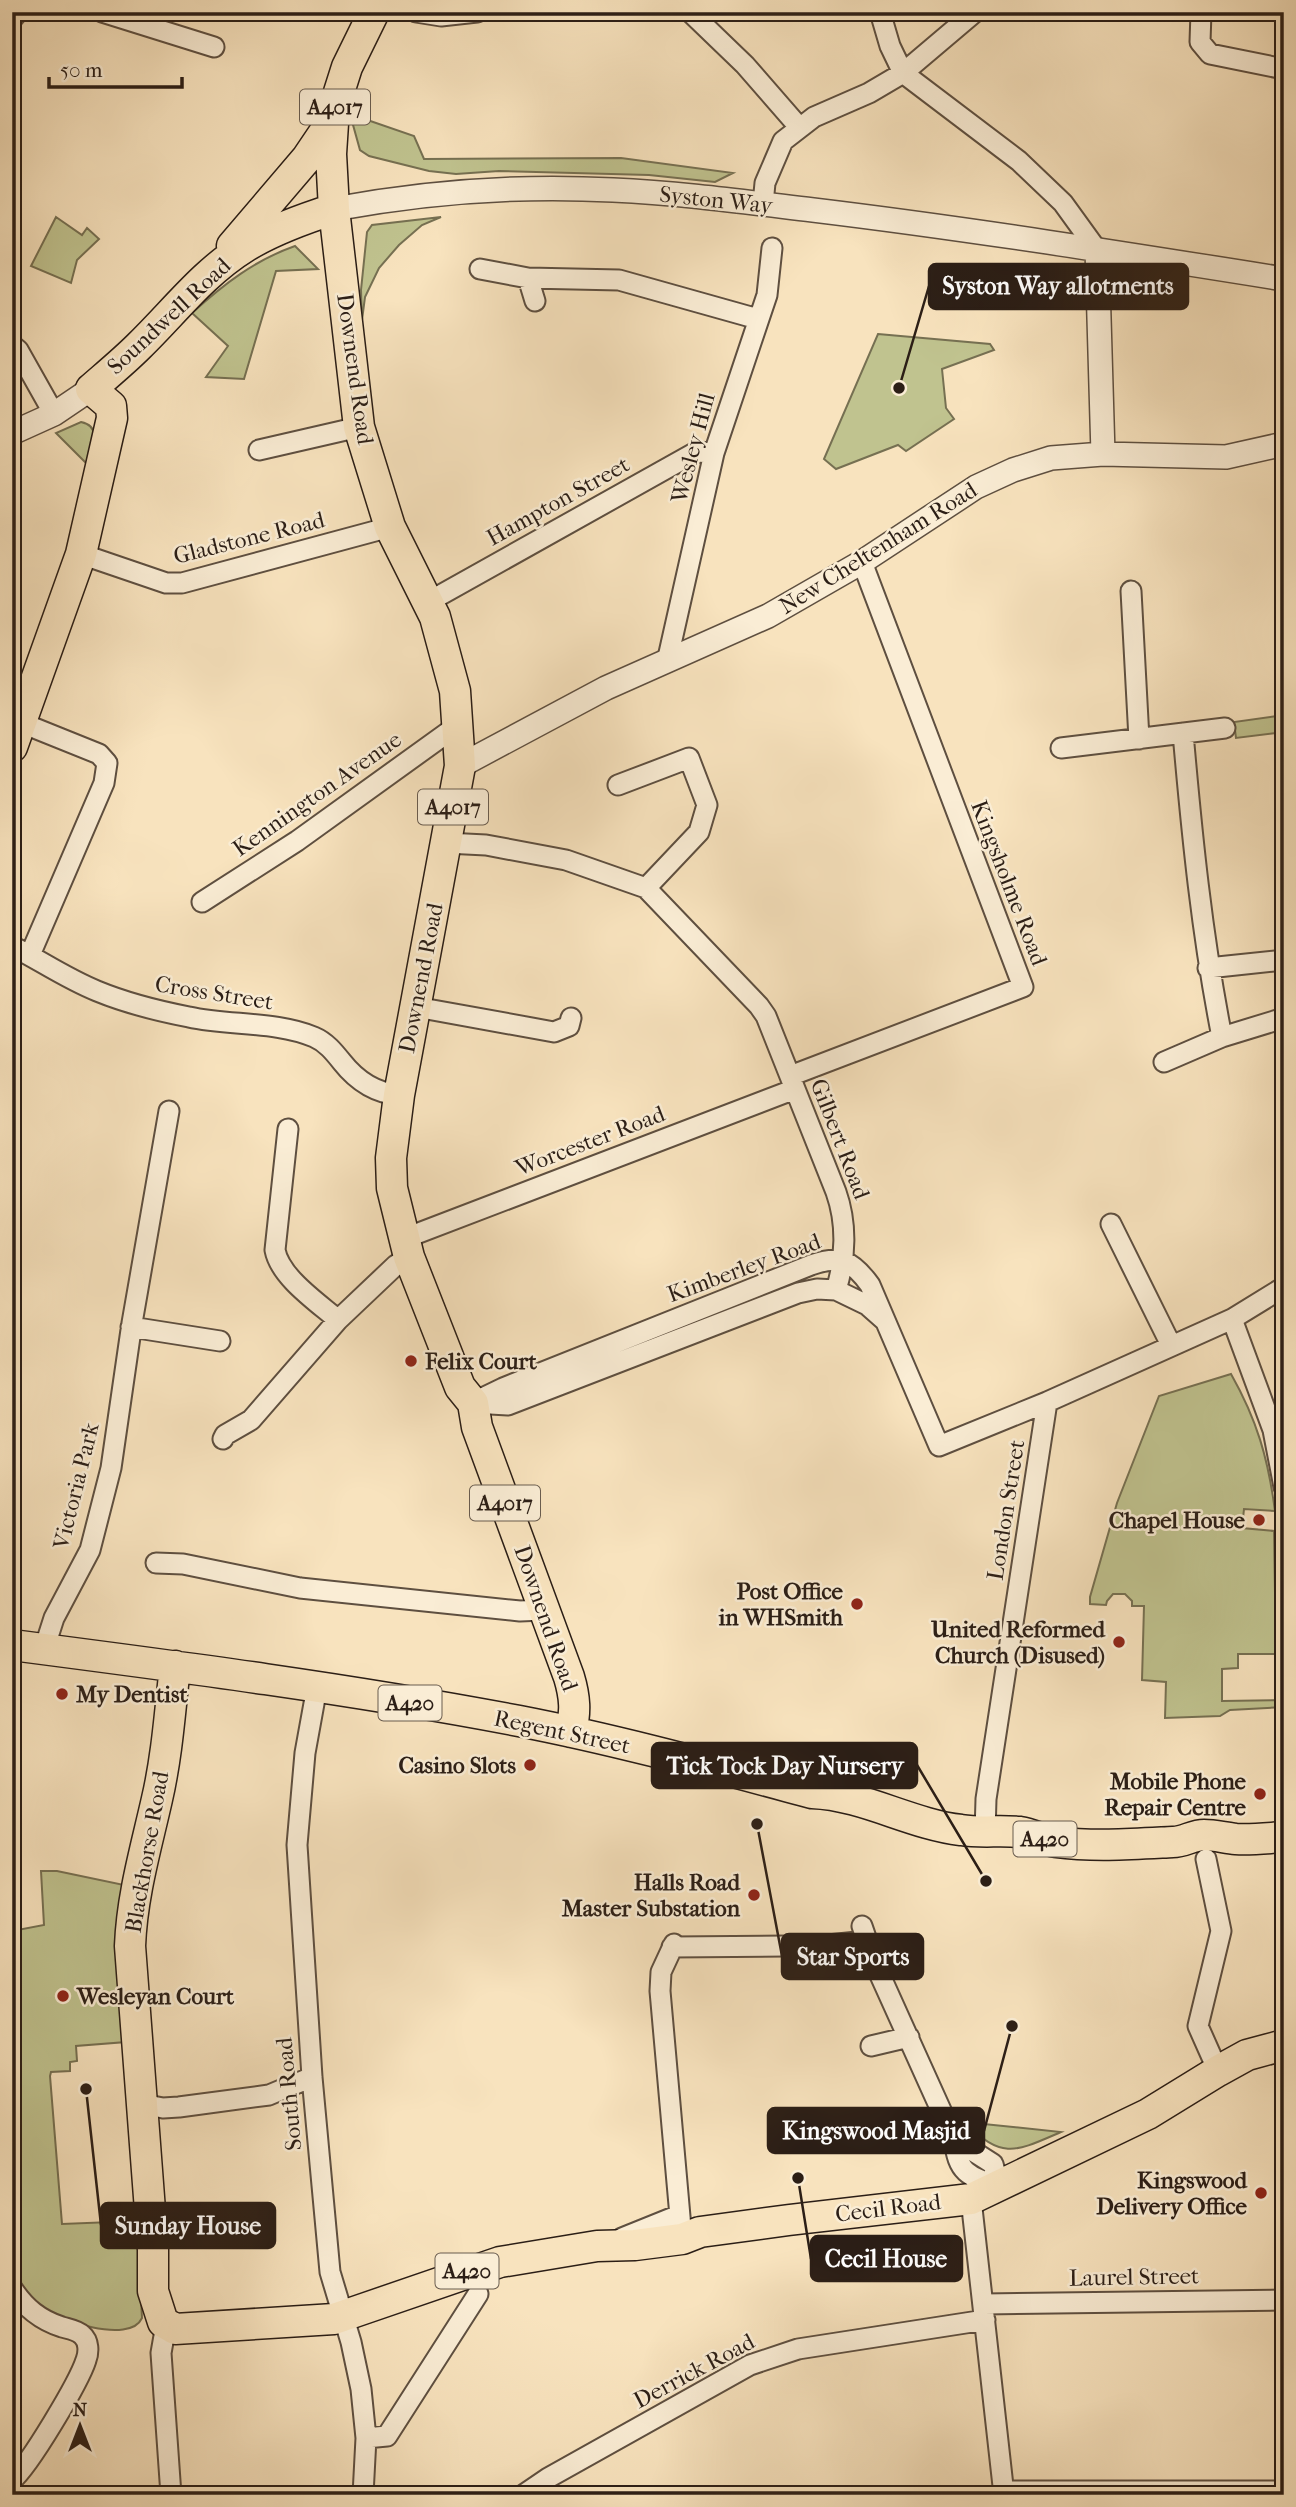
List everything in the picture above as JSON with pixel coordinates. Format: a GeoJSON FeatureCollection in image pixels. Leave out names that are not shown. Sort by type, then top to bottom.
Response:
{"type":"FeatureCollection","features":[{"type":"Feature","properties":{"kind":"main road","name":"A4017"},"geometry":{"type":"LineString","coordinates":[[334,209],[332,120],[347,66],[374,12]]}},
{"type":"Feature","properties":{"kind":"main road"},"geometry":{"type":"LineString","coordinates":[[210,274],[307,158],[332,120]]}},
{"type":"Feature","properties":{"kind":"main road","name":"Soundwell Road"},"geometry":{"type":"LineString","coordinates":[[17,735],[81,554],[113,413],[109,403],[91,389],[139,346],[210,274],[255,241],[296,222],[334,209]]}},
{"type":"Feature","properties":{"kind":"main road","name":"Downend Road"},"geometry":{"type":"LineString","coordinates":[[334,209],[359,427],[390,527],[435,617],[455,691],[458,725],[460,766],[399,1095],[391,1158],[392,1188],[406,1248],[460,1387],[473,1403],[477,1427],[575,1697],[575,1718],[571,1732]]}},
{"type":"Feature","properties":{"kind":"main road","name":"A420"},"geometry":{"type":"LineString","coordinates":[[12,1645],[175,1666]]}},
{"type":"Feature","properties":{"kind":"main road","name":"Regent Street"},"geometry":{"type":"LineString","coordinates":[[175,1666],[317,1686],[571,1732],[812,1793],[831,1794],[867,1803],[920,1822],[985,1833],[1020,1832],[1057,1842],[1105,1844],[1178,1842],[1197,1835],[1237,1839],[1284,1837]]}},
{"type":"Feature","properties":{"kind":"main road","name":"Blackhorse Road"},"geometry":{"type":"LineString","coordinates":[[168,2326],[161,2318],[153,2291],[153,2250],[135,2032],[131,1921],[138,1874],[162,1770],[175,1666]]}},
{"type":"Feature","properties":{"kind":"main road","name":"Cecil Road"},"geometry":{"type":"LineString","coordinates":[[347,2329],[485,2266],[597,2246],[635,2245],[680,2227],[714,2230],[971,2199],[1148,2114],[1247,2055],[1284,2045]]}},
{"type":"Feature","properties":{"kind":"main road","name":"A420"},"geometry":{"type":"LineString","coordinates":[[168,2326],[186,2330],[327,2320],[347,2329]]}},
{"type":"Feature","properties":{"kind":"street"},"geometry":{"type":"LineString","coordinates":[[12,19],[18,12]]}},
{"type":"Feature","properties":{"kind":"street"},"geometry":{"type":"LineString","coordinates":[[102,12],[214,47]]}},
{"type":"Feature","properties":{"kind":"street"},"geometry":{"type":"LineString","coordinates":[[416,12],[441,16],[477,12]]}},
{"type":"Feature","properties":{"kind":"street"},"geometry":{"type":"LineString","coordinates":[[690,12],[745,65],[799,127]]}},
{"type":"Feature","properties":{"kind":"street"},"geometry":{"type":"LineString","coordinates":[[880,12],[890,46],[903,73],[1018,161],[1063,203],[1097,250],[1103,454]]}},
{"type":"Feature","properties":{"kind":"street"},"geometry":{"type":"LineString","coordinates":[[763,204],[765,183],[772,161],[783,141],[814,117],[869,93],[903,73],[975,12]]}},
{"type":"Feature","properties":{"kind":"street"},"geometry":{"type":"LineString","coordinates":[[1201,12],[1200,42],[1210,54],[1284,69]]}},
{"type":"Feature","properties":{"kind":"street","name":"Syston Way"},"geometry":{"type":"LineString","coordinates":[[334,209],[426,195],[612,190],[941,225],[1284,279]]}},
{"type":"Feature","properties":{"kind":"street","name":"Wesley Hill"},"geometry":{"type":"LineString","coordinates":[[667,662],[715,453],[769,282],[772,248]]}},
{"type":"Feature","properties":{"kind":"street"},"geometry":{"type":"LineString","coordinates":[[481,269],[527,278],[619,280],[758,319]]}},
{"type":"Feature","properties":{"kind":"street"},"geometry":{"type":"LineString","coordinates":[[527,278],[535,301]]}},
{"type":"Feature","properties":{"kind":"street"},"geometry":{"type":"LineString","coordinates":[[12,345],[18,350],[54,414]]}},
{"type":"Feature","properties":{"kind":"street"},"geometry":{"type":"LineString","coordinates":[[12,433],[54,414],[91,389]]}},
{"type":"Feature","properties":{"kind":"street"},"geometry":{"type":"LineString","coordinates":[[259,450],[359,427]]}},
{"type":"Feature","properties":{"kind":"street","name":"New Cheltenham Road"},"geometry":{"type":"LineString","coordinates":[[460,766],[606,688],[768,616],[862,562],[976,487],[1013,470],[1051,458],[1103,454],[1226,457],[1284,444]]}},
{"type":"Feature","properties":{"kind":"street","name":"Hampton Street"},"geometry":{"type":"LineString","coordinates":[[428,602],[696,452],[715,453]]}},
{"type":"Feature","properties":{"kind":"street","name":"Gladstone Road"},"geometry":{"type":"LineString","coordinates":[[81,554],[166,583],[182,583],[390,527]]}},
{"type":"Feature","properties":{"kind":"street","name":"Kingsholme Road"},"geometry":{"type":"LineString","coordinates":[[792,1082],[1023,987],[862,562]]}},
{"type":"Feature","properties":{"kind":"street"},"geometry":{"type":"LineString","coordinates":[[1130,591],[1139,739]]}},
{"type":"Feature","properties":{"kind":"street","name":"Kennington Avenue"},"geometry":{"type":"LineString","coordinates":[[202,902],[298,841],[458,725]]}},
{"type":"Feature","properties":{"kind":"street"},"geometry":{"type":"LineString","coordinates":[[1062,748],[1225,728]]}},
{"type":"Feature","properties":{"kind":"street"},"geometry":{"type":"LineString","coordinates":[[1183,733],[1196,878],[1208,968],[1222,1037]]}},
{"type":"Feature","properties":{"kind":"street"},"geometry":{"type":"LineString","coordinates":[[17,735],[99,754],[107,763],[104,783],[21,951]]}},
{"type":"Feature","properties":{"kind":"street"},"geometry":{"type":"LineString","coordinates":[[618,785],[689,758],[707,805],[699,832],[646,888]]}},
{"type":"Feature","properties":{"kind":"street","name":"Gilbert Road"},"geometry":{"type":"LineString","coordinates":[[446,843],[486,845],[566,860],[646,888],[759,1006],[766,1016],[842,1208],[842,1260]]}},
{"type":"Feature","properties":{"kind":"street","name":"Cross Street"},"geometry":{"type":"LineString","coordinates":[[21,951],[77,982],[132,1003],[192,1018],[286,1030],[317,1038],[369,1087],[381,1093],[399,1095]]}},
{"type":"Feature","properties":{"kind":"street"},"geometry":{"type":"LineString","coordinates":[[1208,968],[1284,960]]}},
{"type":"Feature","properties":{"kind":"street"},"geometry":{"type":"LineString","coordinates":[[416,1007],[554,1032],[569,1026],[571,1018]]}},
{"type":"Feature","properties":{"kind":"street"},"geometry":{"type":"LineString","coordinates":[[1164,1062],[1222,1037],[1284,1018]]}},
{"type":"Feature","properties":{"kind":"street","name":"Worcester Road"},"geometry":{"type":"LineString","coordinates":[[223,1439],[225,1435],[251,1420],[338,1320],[396,1265],[406,1248],[792,1082]]}},
{"type":"Feature","properties":{"kind":"street","name":"Victoria Park"},"geometry":{"type":"LineString","coordinates":[[44,1649],[54,1618],[90,1550],[110,1468],[131,1327],[169,1111]]}},
{"type":"Feature","properties":{"kind":"street"},"geometry":{"type":"LineString","coordinates":[[288,1129],[275,1250],[277,1259],[280,1266],[309,1296],[338,1320]]}},
{"type":"Feature","properties":{"kind":"street"},"geometry":{"type":"LineString","coordinates":[[1111,1224],[1171,1345]]}},
{"type":"Feature","properties":{"kind":"street","name":"Kimberley Road"},"geometry":{"type":"LineString","coordinates":[[832,1259],[842,1260],[836,1290],[817,1289],[798,1293],[508,1405],[473,1403],[811,1265],[832,1259]]}},
{"type":"Feature","properties":{"kind":"street"},"geometry":{"type":"LineString","coordinates":[[842,1260],[857,1269],[870,1285],[939,1446],[1047,1402],[1232,1318],[1284,1287]]}},
{"type":"Feature","properties":{"kind":"street"},"geometry":{"type":"LineString","coordinates":[[836,1290],[867,1305],[885,1320]]}},
{"type":"Feature","properties":{"kind":"street"},"geometry":{"type":"LineString","coordinates":[[1232,1318],[1273,1430],[1284,1487]]}},
{"type":"Feature","properties":{"kind":"street"},"geometry":{"type":"LineString","coordinates":[[131,1327],[220,1341]]}},
{"type":"Feature","properties":{"kind":"street","name":"London Street"},"geometry":{"type":"LineString","coordinates":[[985,1833],[986,1799],[1047,1402]]}},
{"type":"Feature","properties":{"kind":"street"},"geometry":{"type":"LineString","coordinates":[[156,1563],[183,1564],[307,1589],[520,1611],[543,1610]]}},
{"type":"Feature","properties":{"kind":"street","name":"South Road"},"geometry":{"type":"LineString","coordinates":[[317,1686],[305,1754],[297,1845],[312,2077],[330,2272],[361,2389],[366,2438],[363,2495]]}},
{"type":"Feature","properties":{"kind":"street"},"geometry":{"type":"LineString","coordinates":[[1206,1859],[1221,1931],[1198,2026],[1218,2071]]}},
{"type":"Feature","properties":{"kind":"street"},"geometry":{"type":"LineString","coordinates":[[828,1945],[865,1933],[954,2139],[993,2164],[999,2186]]}},
{"type":"Feature","properties":{"kind":"street"},"geometry":{"type":"LineString","coordinates":[[680,2227],[660,1991],[661,1972],[673,1945],[786,1946]]}},
{"type":"Feature","properties":{"kind":"street"},"geometry":{"type":"LineString","coordinates":[[871,2046],[909,2037]]}},
{"type":"Feature","properties":{"kind":"street"},"geometry":{"type":"LineString","coordinates":[[142,2104],[163,2108],[179,2107],[269,2095],[312,2077]]}},
{"type":"Feature","properties":{"kind":"street"},"geometry":{"type":"LineString","coordinates":[[971,2199],[1004,2493],[1284,2491]]}},
{"type":"Feature","properties":{"kind":"street"},"geometry":{"type":"LineString","coordinates":[[12,2288],[25,2305],[40,2317],[85,2337],[88,2352],[81,2370],[50,2425],[12,2480]]}},
{"type":"Feature","properties":{"kind":"street"},"geometry":{"type":"LineString","coordinates":[[366,2438],[387,2436],[478,2294]]}},
{"type":"Feature","properties":{"kind":"street","name":"Laurel Street"},"geometry":{"type":"LineString","coordinates":[[985,2312],[1284,2300]]}},
{"type":"Feature","properties":{"kind":"street","name":"Derrick Road"},"geometry":{"type":"LineString","coordinates":[[523,2495],[548,2478],[750,2365],[798,2349],[985,2312]]}},
{"type":"Feature","properties":{"kind":"street"},"geometry":{"type":"LineString","coordinates":[[168,2326],[161,2353],[171,2495]]}},
{"type":"Feature","properties":{"kind":"green space"},"geometry":{"type":"Polygon","coordinates":[[[350,114],[414,136],[424,159],[621,158],[733,173],[715,182],[649,175],[499,171],[456,174],[429,171],[369,156],[360,150],[350,114]]]}},
{"type":"Feature","properties":{"kind":"green space"},"geometry":{"type":"Polygon","coordinates":[[[56,217],[82,235],[87,228],[99,239],[77,260],[71,283],[31,266],[56,217]]]}},
{"type":"Feature","properties":{"kind":"green space"},"geometry":{"type":"Polygon","coordinates":[[[441,217],[422,225],[399,245],[379,268],[365,297],[362,320],[361,290],[367,232],[372,225],[441,217]]]}},
{"type":"Feature","properties":{"kind":"green space"},"geometry":{"type":"Polygon","coordinates":[[[295,246],[318,269],[276,271],[244,379],[206,377],[228,346],[192,313],[241,274],[267,258],[295,246]]]}},
{"type":"Feature","properties":{"kind":"green space"},"geometry":{"type":"Polygon","coordinates":[[[878,334],[990,344],[994,350],[942,369],[946,408],[954,419],[906,451],[898,445],[836,469],[824,459],[878,334]]]}},
{"type":"Feature","properties":{"kind":"green space"},"geometry":{"type":"Polygon","coordinates":[[[81,422],[88,424],[94,433],[89,466],[56,433],[81,422]]]}},
{"type":"Feature","properties":{"kind":"green space"},"geometry":{"type":"Polygon","coordinates":[[[1284,715],[1284,732],[1236,738],[1234,722],[1284,715]]]}},
{"type":"Feature","properties":{"kind":"green space"},"geometry":{"type":"Polygon","coordinates":[[[1231,1374],[1255,1424],[1272,1492],[1275,1511],[1244,1509],[1242,1528],[1274,1531],[1276,1654],[1238,1654],[1238,1668],[1222,1669],[1222,1701],[1283,1700],[1284,1707],[1230,1710],[1220,1716],[1165,1718],[1166,1682],[1142,1680],[1144,1606],[1132,1606],[1132,1601],[1125,1594],[1113,1594],[1106,1605],[1090,1604],[1090,1597],[1117,1503],[1159,1396],[1231,1374]]]}},
{"type":"Feature","properties":{"kind":"green space"},"geometry":{"type":"Polygon","coordinates":[[[41,1871],[57,1871],[124,1885],[126,2042],[76,2046],[77,2061],[70,2062],[70,2071],[51,2072],[50,2076],[62,2224],[137,2221],[142,2318],[135,2326],[123,2329],[108,2330],[75,2323],[47,2311],[30,2297],[12,2269],[12,1931],[44,1925],[41,1871]]]}},
{"type":"Feature","properties":{"kind":"green space"},"geometry":{"type":"Polygon","coordinates":[[[964,2122],[1061,2132],[1020,2148],[1010,2149],[989,2142],[964,2122]]]}},
{"type":"Feature","properties":{"kind":"place","name":"Syston Way allotments"},"geometry":{"type":"Point","coordinates":[899,388]}},
{"type":"Feature","properties":{"kind":"place","name":"Felix Court"},"geometry":{"type":"Point","coordinates":[411,1361]}},
{"type":"Feature","properties":{"kind":"place","name":"Chapel House"},"geometry":{"type":"Point","coordinates":[1259,1520]}},
{"type":"Feature","properties":{"kind":"place","name":"Post Office in WHSmith"},"geometry":{"type":"Point","coordinates":[857,1604]}},
{"type":"Feature","properties":{"kind":"place","name":"United Reformed Church (Disused)"},"geometry":{"type":"Point","coordinates":[1119,1642]}},
{"type":"Feature","properties":{"kind":"place","name":"My Dentist"},"geometry":{"type":"Point","coordinates":[62,1694]}},
{"type":"Feature","properties":{"kind":"place","name":"Casino Slots"},"geometry":{"type":"Point","coordinates":[530,1765]}},
{"type":"Feature","properties":{"kind":"place","name":"Mobile Phone Repair Centre"},"geometry":{"type":"Point","coordinates":[1260,1794]}},
{"type":"Feature","properties":{"kind":"place","name":"Star Sports"},"geometry":{"type":"Point","coordinates":[757,1824]}},
{"type":"Feature","properties":{"kind":"place","name":"Tick Tock Day Nursery"},"geometry":{"type":"Point","coordinates":[986,1881]}},
{"type":"Feature","properties":{"kind":"place","name":"Halls Road Master Substation"},"geometry":{"type":"Point","coordinates":[754,1895]}},
{"type":"Feature","properties":{"kind":"place","name":"Wesleyan Court"},"geometry":{"type":"Point","coordinates":[63,1996]}},
{"type":"Feature","properties":{"kind":"place","name":"Kingswood Masjid"},"geometry":{"type":"Point","coordinates":[1012,2026]}},
{"type":"Feature","properties":{"kind":"place","name":"Sunday House"},"geometry":{"type":"Point","coordinates":[86,2089]}},
{"type":"Feature","properties":{"kind":"place","name":"Cecil House"},"geometry":{"type":"Point","coordinates":[798,2178]}},
{"type":"Feature","properties":{"kind":"place","name":"Kingswood Delivery Office"},"geometry":{"type":"Point","coordinates":[1261,2193]}}]}
